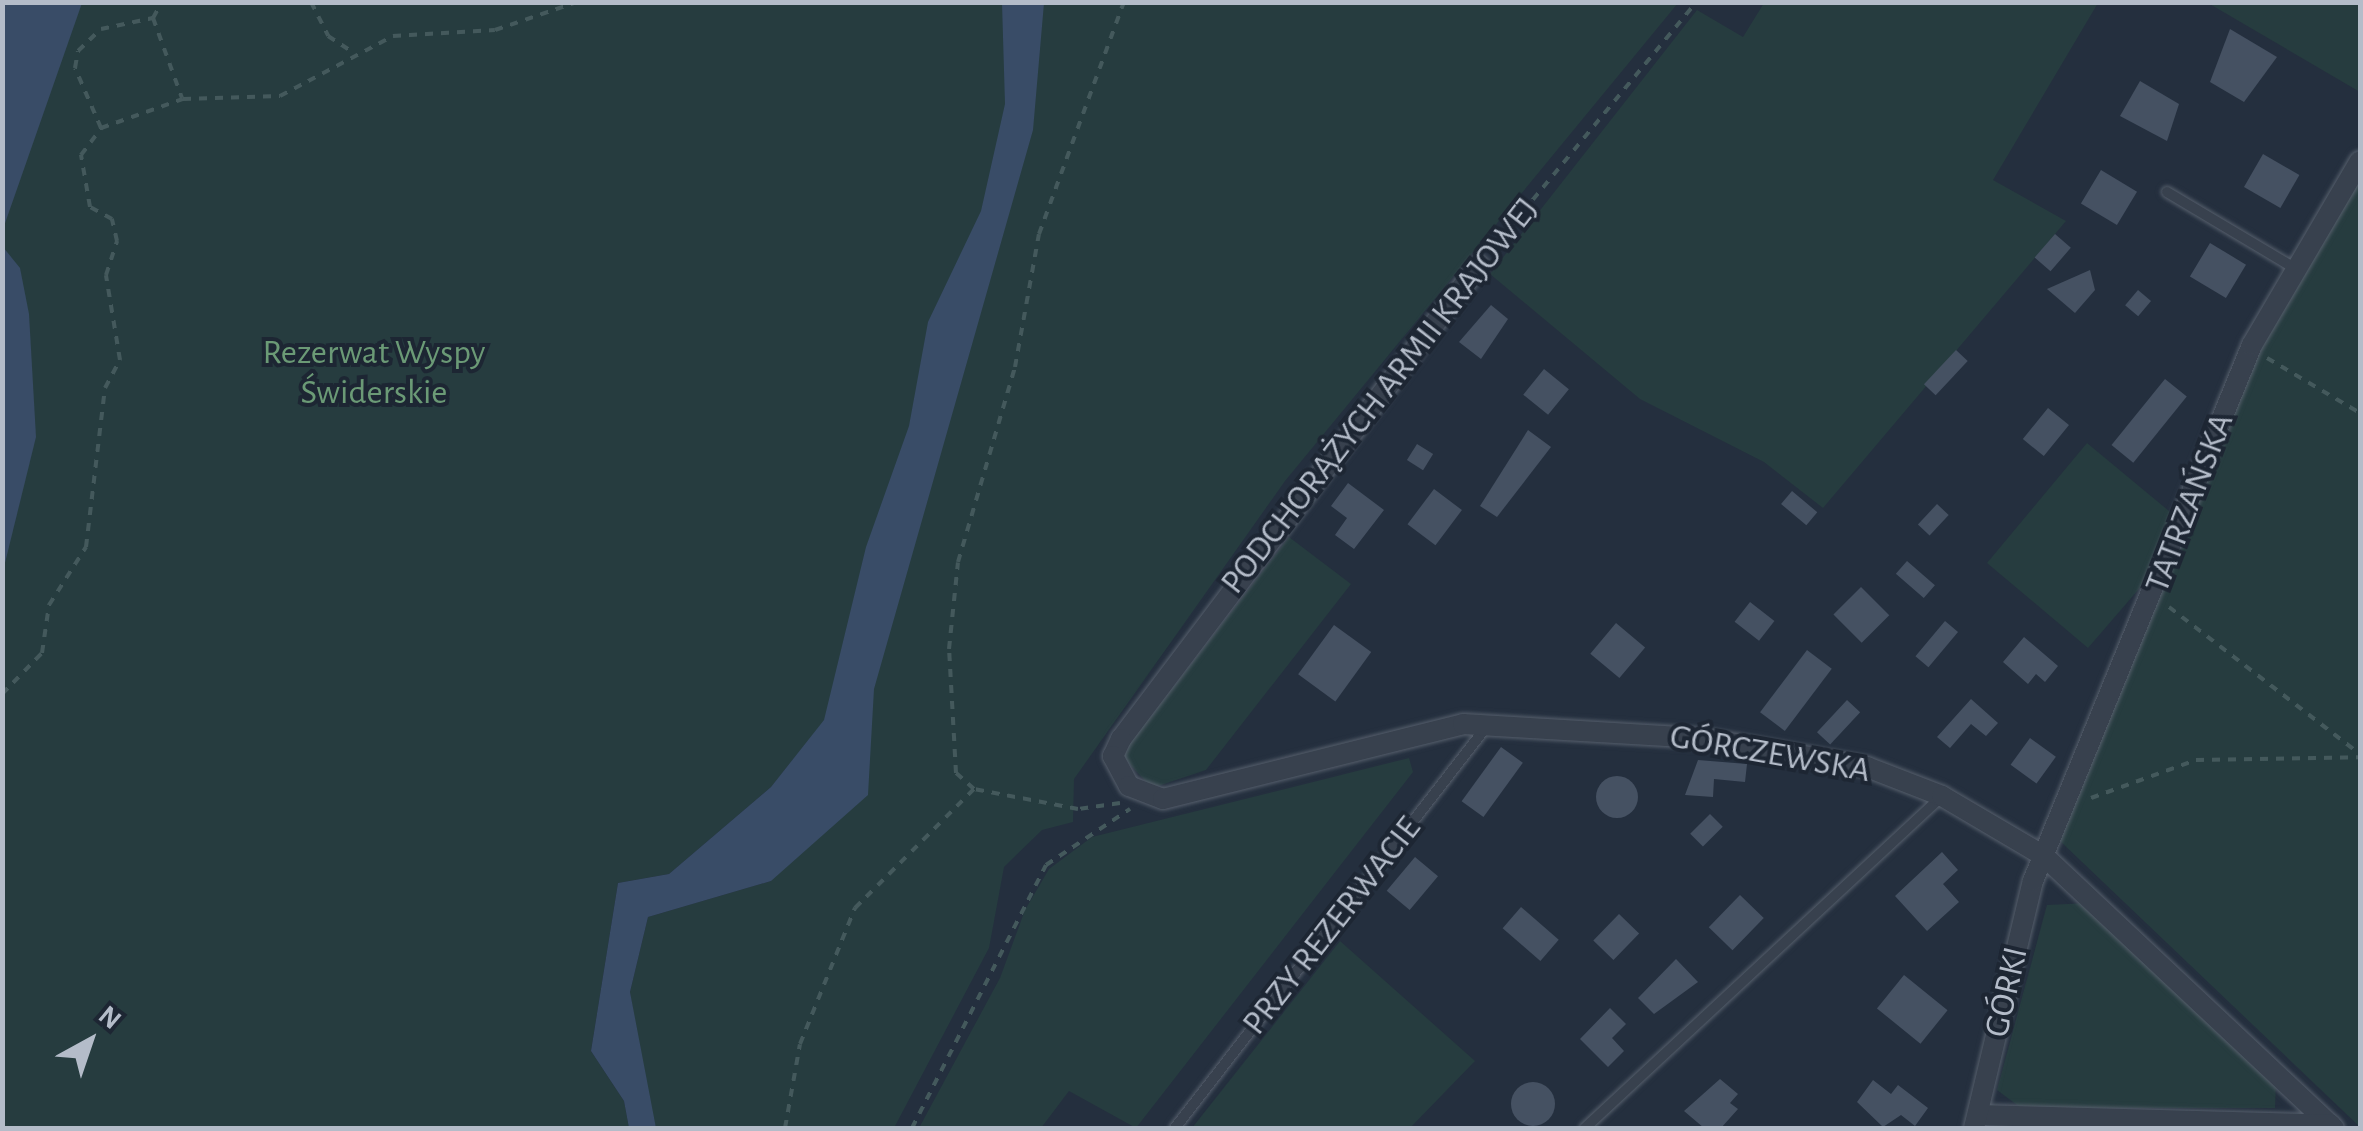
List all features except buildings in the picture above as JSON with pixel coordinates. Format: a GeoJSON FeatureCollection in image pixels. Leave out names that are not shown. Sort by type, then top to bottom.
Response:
{"type":"FeatureCollection","features":[{"type":"Feature","properties":{"kind":"street","name":"TATRZAŃSKA"},"geometry":{"type":"LineString","coordinates":[[2044,856],[2154,595],[2252,345],[2360,161]]}},
{"type":"Feature","properties":{"kind":"street","name":"PODCHORĄŻYCH ARMII KRAJOWEJ"},"geometry":{"type":"LineString","coordinates":[[1147,799],[1119,774],[1121,740],[1479,265]]}},
{"type":"Feature","properties":{"kind":"street","name":"GÓRCZEWSKA"},"geometry":{"type":"LineString","coordinates":[[1147,799],[1490,723],[1794,752],[1942,796],[2044,856],[2332,1127]]}},
{"type":"Feature","properties":{"kind":"street","name":"GÓRKI"},"geometry":{"type":"LineString","coordinates":[[1976,1122],[2044,856]]}},
{"type":"Feature","properties":{"kind":"street"},"geometry":{"type":"LineString","coordinates":[[1976,1122],[2332,1127]]}},
{"type":"Feature","properties":{"kind":"lane"},"geometry":{"type":"LineString","coordinates":[[2167,192],[2297,269]]}},
{"type":"Feature","properties":{"kind":"lane","name":"PRZY REZERWACIE"},"geometry":{"type":"LineString","coordinates":[[1175,1128],[1490,723]]}},
{"type":"Feature","properties":{"kind":"lane"},"geometry":{"type":"LineString","coordinates":[[1585,1128],[1942,796]]}},
{"type":"Feature","properties":{"kind":"path"},"geometry":{"type":"LineString","coordinates":[[101,128],[75,68],[78,51],[101,29],[153,18],[162,2]]}},
{"type":"Feature","properties":{"kind":"path"},"geometry":{"type":"LineString","coordinates":[[311,2],[328,36],[350,52]]}},
{"type":"Feature","properties":{"kind":"path"},"geometry":{"type":"LineString","coordinates":[[2,694],[42,653],[48,605],[86,546],[104,388],[120,360],[106,275],[117,240],[112,220],[90,207],[82,155],[101,128],[183,99],[280,96],[350,52],[393,36],[495,30],[577,2]]}},
{"type":"Feature","properties":{"kind":"path"},"geometry":{"type":"LineString","coordinates":[[1124,2],[1039,234],[1015,367],[958,562],[949,648],[956,774],[974,789],[1078,810],[1147,799]]}},
{"type":"Feature","properties":{"kind":"path","name":"PODCHORĄŻYCH ARMII KRAJOWEJ"},"geometry":{"type":"LineString","coordinates":[[1479,265],[1696,2]]}},
{"type":"Feature","properties":{"kind":"path"},"geometry":{"type":"LineString","coordinates":[[153,18],[183,99]]}},
{"type":"Feature","properties":{"kind":"path"},"geometry":{"type":"LineString","coordinates":[[2252,345],[2360,413]]}},
{"type":"Feature","properties":{"kind":"path"},"geometry":{"type":"LineString","coordinates":[[2154,595],[2360,755]]}},
{"type":"Feature","properties":{"kind":"path"},"geometry":{"type":"LineString","coordinates":[[2059,822],[2099,792],[2196,760],[2360,755]]}},
{"type":"Feature","properties":{"kind":"path"},"geometry":{"type":"LineString","coordinates":[[786,1128],[800,1044],[855,908],[974,789]]}},
{"type":"Feature","properties":{"kind":"path"},"geometry":{"type":"LineString","coordinates":[[912,1128],[1046,865],[1147,799]]}},
{"type":"Feature","properties":{"kind":"green space","name":"Rezerwat Wyspy Świderskie"},"geometry":{"type":"Polygon","coordinates":[[[3,3],[1678,3],[1285,481],[1074,779],[1073,822],[1042,830],[1004,867],[989,948],[894,1128],[656,1128],[646,1090],[630,992],[648,917],[771,881],[820,726],[771,787],[669,874],[618,883],[591,1051],[624,1101],[629,1128],[3,1128],[3,3]]]}},
{"type":"Feature","properties":{"kind":"green space"},"geometry":{"type":"Polygon","coordinates":[[[1764,3],[2098,3],[1993,180],[2066,221],[1823,508],[1764,462],[1640,399],[1490,274],[1697,10],[1743,37],[1764,3]]]}},
{"type":"Feature","properties":{"kind":"green space"},"geometry":{"type":"Polygon","coordinates":[[[2208,3],[2360,3],[2360,92],[2208,3]]]}},
{"type":"Feature","properties":{"kind":"green space"},"geometry":{"type":"Polygon","coordinates":[[[2360,176],[2360,1127],[2060,841],[2264,342],[2360,176]]]}},
{"type":"Feature","properties":{"kind":"green space"},"geometry":{"type":"Polygon","coordinates":[[[2087,443],[2175,516],[2151,575],[2088,648],[1987,563],[2087,443]]]}},
{"type":"Feature","properties":{"kind":"green space"},"geometry":{"type":"Polygon","coordinates":[[[1289,537],[1351,584],[1206,770],[1152,788],[1121,755],[1289,537]]]}},
{"type":"Feature","properties":{"kind":"green space"},"geometry":{"type":"Polygon","coordinates":[[[1409,758],[1413,772],[1136,1128],[1069,1091],[1041,1128],[919,1128],[1000,978],[1025,910],[1049,869],[1092,837],[1409,758]]]}},
{"type":"Feature","properties":{"kind":"green space"},"geometry":{"type":"Polygon","coordinates":[[[2088,903],[2276,1083],[2275,1108],[2021,1108],[1997,1090],[2047,905],[2088,903]]]}},
{"type":"Feature","properties":{"kind":"green space"},"geometry":{"type":"Polygon","coordinates":[[[1340,941],[1475,1061],[1410,1128],[1192,1128],[1340,941]]]}},
{"type":"Feature","properties":{"kind":"water"},"geometry":{"type":"Polygon","coordinates":[[[2,3],[82,3],[3,229],[2,3]]]}},
{"type":"Feature","properties":{"kind":"water"},"geometry":{"type":"Polygon","coordinates":[[[1002,3],[1044,3],[1033,130],[874,689],[868,795],[771,881],[648,917],[630,992],[656,1128],[629,1128],[624,1101],[591,1051],[618,883],[669,874],[771,787],[824,720],[866,547],[909,426],[928,322],[981,211],[1005,104],[1002,3]]]}},
{"type":"Feature","properties":{"kind":"water"},"geometry":{"type":"Polygon","coordinates":[[[3,247],[20,268],[29,314],[36,437],[3,571],[3,247]]]}}]}
